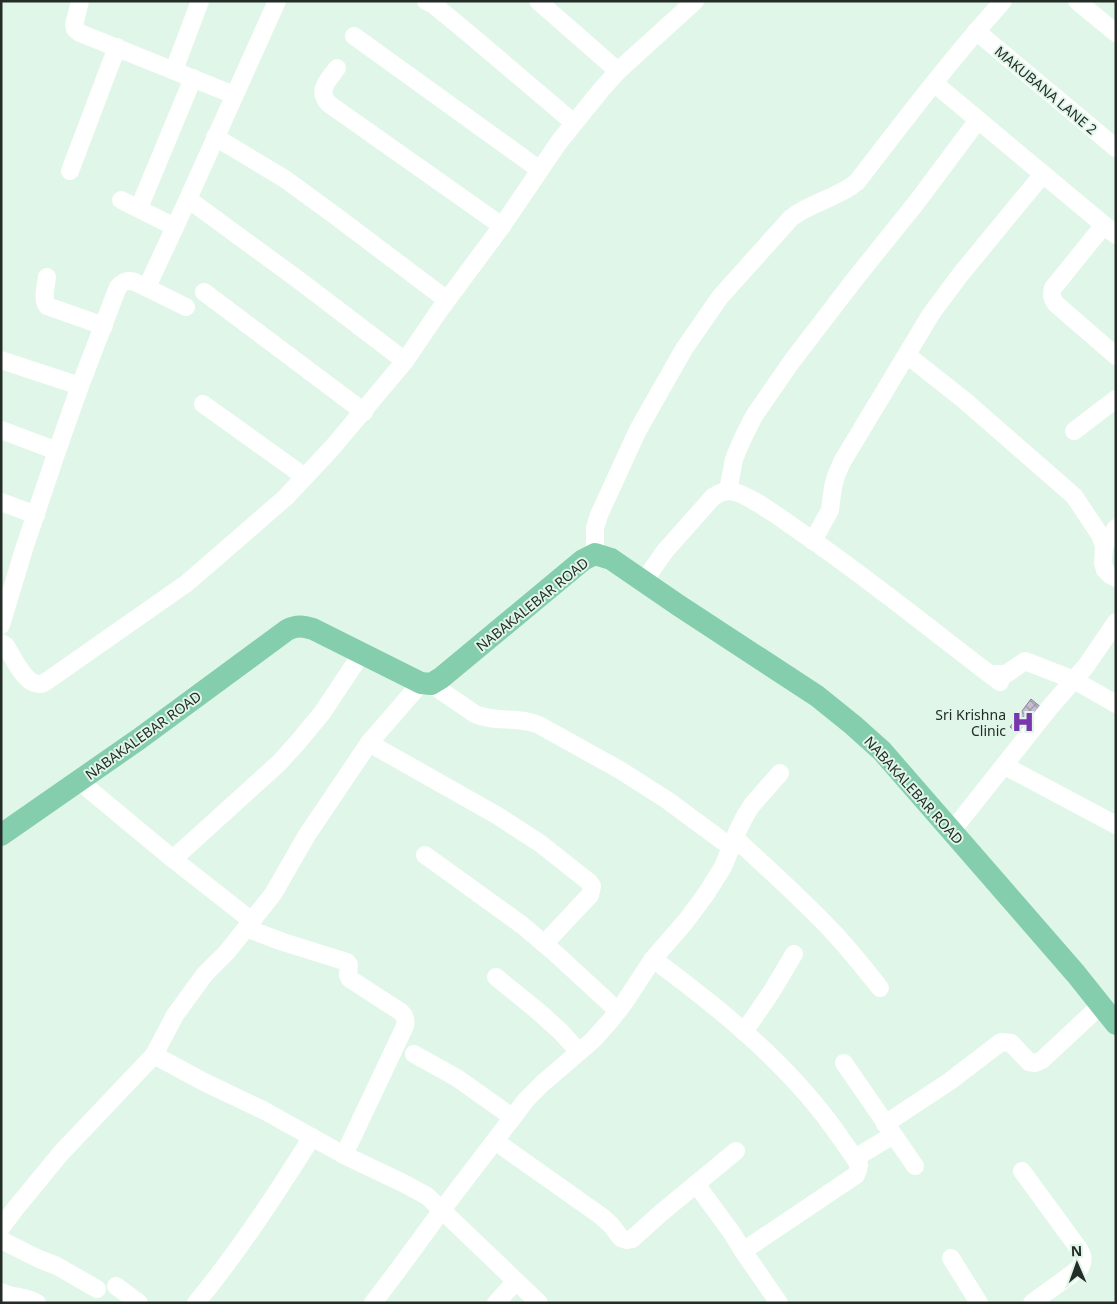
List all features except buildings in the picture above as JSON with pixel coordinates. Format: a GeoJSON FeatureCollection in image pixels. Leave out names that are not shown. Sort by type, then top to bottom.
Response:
{"type":"FeatureCollection","features":[{"type":"Feature","properties":{"kind":"main road","name":"NABAKALEBAR ROAD"},"geometry":{"type":"LineString","coordinates":[[1,835],[139,739],[287,630],[302,626],[313,629],[426,683],[441,678],[583,560],[595,554],[610,559],[817,696],[882,751],[1076,974],[1116,1024]]}},
{"type":"Feature","properties":{"kind":"street"},"geometry":{"type":"LineString","coordinates":[[80,1],[74,25],[75,29],[80,33],[234,95]]}},
{"type":"Feature","properties":{"kind":"street"},"geometry":{"type":"LineString","coordinates":[[174,70],[200,1]]}},
{"type":"Feature","properties":{"kind":"street"},"geometry":{"type":"LineString","coordinates":[[147,288],[277,1]]}},
{"type":"Feature","properties":{"kind":"street"},"geometry":{"type":"LineString","coordinates":[[538,1],[618,71]]}},
{"type":"Feature","properties":{"kind":"street"},"geometry":{"type":"LineString","coordinates":[[1,643],[6,646],[25,677],[39,684],[48,681],[188,582],[286,497],[364,412],[405,361],[502,226],[559,142],[601,90],[618,71],[695,1]]}},
{"type":"Feature","properties":{"kind":"street"},"geometry":{"type":"LineString","coordinates":[[595,554],[595,528],[599,515],[638,430],[684,349],[720,297],[801,209],[839,194],[857,182],[934,83],[1003,1]]}},
{"type":"Feature","properties":{"kind":"street"},"geometry":{"type":"LineString","coordinates":[[1077,1],[1116,33]]}},
{"type":"Feature","properties":{"kind":"street"},"geometry":{"type":"LineString","coordinates":[[432,3],[574,124]]}},
{"type":"Feature","properties":{"kind":"street","name":"MAKUBANA LANE 2"},"geometry":{"type":"LineString","coordinates":[[976,31],[1116,148]]}},
{"type":"Feature","properties":{"kind":"street"},"geometry":{"type":"LineString","coordinates":[[354,36],[540,170]]}},
{"type":"Feature","properties":{"kind":"street"},"geometry":{"type":"LineString","coordinates":[[70,171],[116,47]]}},
{"type":"Feature","properties":{"kind":"street"},"geometry":{"type":"LineString","coordinates":[[336,68],[322,92],[324,99],[329,104],[502,226]]}},
{"type":"Feature","properties":{"kind":"street"},"geometry":{"type":"LineString","coordinates":[[139,208],[193,78]]}},
{"type":"Feature","properties":{"kind":"street"},"geometry":{"type":"LineString","coordinates":[[934,83],[1110,230],[1054,288],[1052,298],[1056,304],[1116,356]]}},
{"type":"Feature","properties":{"kind":"street"},"geometry":{"type":"LineString","coordinates":[[728,490],[734,459],[754,416],[792,361],[916,203],[978,120]]}},
{"type":"Feature","properties":{"kind":"street"},"geometry":{"type":"LineString","coordinates":[[216,137],[285,179],[447,300]]}},
{"type":"Feature","properties":{"kind":"street"},"geometry":{"type":"LineString","coordinates":[[813,541],[830,510],[833,487],[842,462],[931,314],[960,274],[1042,174]]}},
{"type":"Feature","properties":{"kind":"street"},"geometry":{"type":"LineString","coordinates":[[188,199],[405,361]]}},
{"type":"Feature","properties":{"kind":"street"},"geometry":{"type":"LineString","coordinates":[[122,200],[175,227]]}},
{"type":"Feature","properties":{"kind":"street"},"geometry":{"type":"LineString","coordinates":[[47,277],[44,302],[47,306],[104,326]]}},
{"type":"Feature","properties":{"kind":"street"},"geometry":{"type":"LineString","coordinates":[[1,625],[57,451],[118,287],[123,282],[129,280],[186,307]]}},
{"type":"Feature","properties":{"kind":"street"},"geometry":{"type":"LineString","coordinates":[[204,292],[364,412]]}},
{"type":"Feature","properties":{"kind":"street"},"geometry":{"type":"LineString","coordinates":[[907,355],[964,400],[1074,496],[1100,535],[1104,546],[1103,563],[1105,570],[1116,578]]}},
{"type":"Feature","properties":{"kind":"street"},"geometry":{"type":"LineString","coordinates":[[1,360],[80,386]]}},
{"type":"Feature","properties":{"kind":"street"},"geometry":{"type":"LineString","coordinates":[[1074,430],[1116,399]]}},
{"type":"Feature","properties":{"kind":"street"},"geometry":{"type":"LineString","coordinates":[[203,404],[305,477]]}},
{"type":"Feature","properties":{"kind":"street"},"geometry":{"type":"LineString","coordinates":[[1,430],[57,451]]}},
{"type":"Feature","properties":{"kind":"street"},"geometry":{"type":"LineString","coordinates":[[644,581],[666,551],[714,498],[721,492],[728,490],[737,492],[755,501],[831,553],[995,678],[1006,674],[1024,661],[1074,680],[1116,704]]}},
{"type":"Feature","properties":{"kind":"street"},"geometry":{"type":"LineString","coordinates":[[1,502],[36,515]]}},
{"type":"Feature","properties":{"kind":"street"},"geometry":{"type":"LineString","coordinates":[[1104,546],[1116,528]]}},
{"type":"Feature","properties":{"kind":"street"},"geometry":{"type":"LineString","coordinates":[[952,831],[1051,706],[1086,666],[1116,622]]}},
{"type":"Feature","properties":{"kind":"street"},"geometry":{"type":"LineString","coordinates":[[173,859],[279,762],[298,742],[322,713],[362,653]]}},
{"type":"Feature","properties":{"kind":"street"},"geometry":{"type":"LineString","coordinates":[[1,1228],[61,1154],[154,1055],[176,1015],[205,974],[227,952],[272,894],[307,834],[369,743],[426,683],[482,717],[531,721],[556,734],[620,770],[733,843],[788,887],[832,931],[880,988]]}},
{"type":"Feature","properties":{"kind":"street"},"geometry":{"type":"LineString","coordinates":[[369,743],[498,816],[540,844],[589,882],[592,886],[590,895],[544,944]]}},
{"type":"Feature","properties":{"kind":"street"},"geometry":{"type":"LineString","coordinates":[[1005,766],[1116,825]]}},
{"type":"Feature","properties":{"kind":"street"},"geometry":{"type":"LineString","coordinates":[[373,1303],[526,1100],[542,1083],[593,1040],[618,1011],[653,959],[686,921],[706,894],[723,867],[745,816],[752,805],[780,773]]}},
{"type":"Feature","properties":{"kind":"street"},"geometry":{"type":"LineString","coordinates":[[79,781],[249,924],[283,942],[347,962],[350,965],[348,975],[350,979],[404,1015],[406,1020],[405,1026],[344,1155]]}},
{"type":"Feature","properties":{"kind":"street"},"geometry":{"type":"LineString","coordinates":[[425,855],[522,925],[618,1011]]}},
{"type":"Feature","properties":{"kind":"street"},"geometry":{"type":"LineString","coordinates":[[744,1032],[794,954]]}},
{"type":"Feature","properties":{"kind":"street"},"geometry":{"type":"LineString","coordinates":[[653,959],[694,990],[774,1058],[830,1123],[859,1165],[856,1175],[743,1251]]}},
{"type":"Feature","properties":{"kind":"street"},"geometry":{"type":"LineString","coordinates":[[496,977],[539,1012],[579,1052]]}},
{"type":"Feature","properties":{"kind":"street"},"geometry":{"type":"LineString","coordinates":[[855,1158],[889,1129],[1001,1042],[1011,1043],[1029,1062],[1035,1063],[1042,1060],[1101,1005]]}},
{"type":"Feature","properties":{"kind":"street"},"geometry":{"type":"LineString","coordinates":[[414,1054],[456,1078],[512,1117]]}},
{"type":"Feature","properties":{"kind":"street"},"geometry":{"type":"LineString","coordinates":[[154,1055],[204,1082],[263,1110],[344,1155],[427,1196],[539,1303]]}},
{"type":"Feature","properties":{"kind":"street"},"geometry":{"type":"LineString","coordinates":[[844,1063],[915,1166]]}},
{"type":"Feature","properties":{"kind":"street"},"geometry":{"type":"LineString","coordinates":[[196,1303],[243,1242],[312,1137]]}},
{"type":"Feature","properties":{"kind":"street"},"geometry":{"type":"LineString","coordinates":[[495,1141],[601,1216],[621,1238],[626,1240],[632,1239],[736,1151]]}},
{"type":"Feature","properties":{"kind":"street"},"geometry":{"type":"LineString","coordinates":[[1022,1171],[1079,1249],[1083,1262],[1080,1268],[1032,1303]]}},
{"type":"Feature","properties":{"kind":"street"},"geometry":{"type":"LineString","coordinates":[[696,1184],[732,1233],[771,1300]]}},
{"type":"Feature","properties":{"kind":"street"},"geometry":{"type":"LineString","coordinates":[[1,1240],[57,1266],[97,1289]]}},
{"type":"Feature","properties":{"kind":"street"},"geometry":{"type":"LineString","coordinates":[[951,1258],[979,1303]]}},
{"type":"Feature","properties":{"kind":"street"},"geometry":{"type":"LineString","coordinates":[[496,1303],[516,1281]]}},
{"type":"Feature","properties":{"kind":"street"},"geometry":{"type":"LineString","coordinates":[[116,1286],[138,1303]]}},
{"type":"Feature","properties":{"kind":"street"},"geometry":{"type":"LineString","coordinates":[[1,1292],[31,1299],[37,1303]]}},
{"type":"Feature","properties":{"kind":"place","name":"Sri Krishna Clinic"},"geometry":{"type":"Point","coordinates":[1023,722]}}]}
